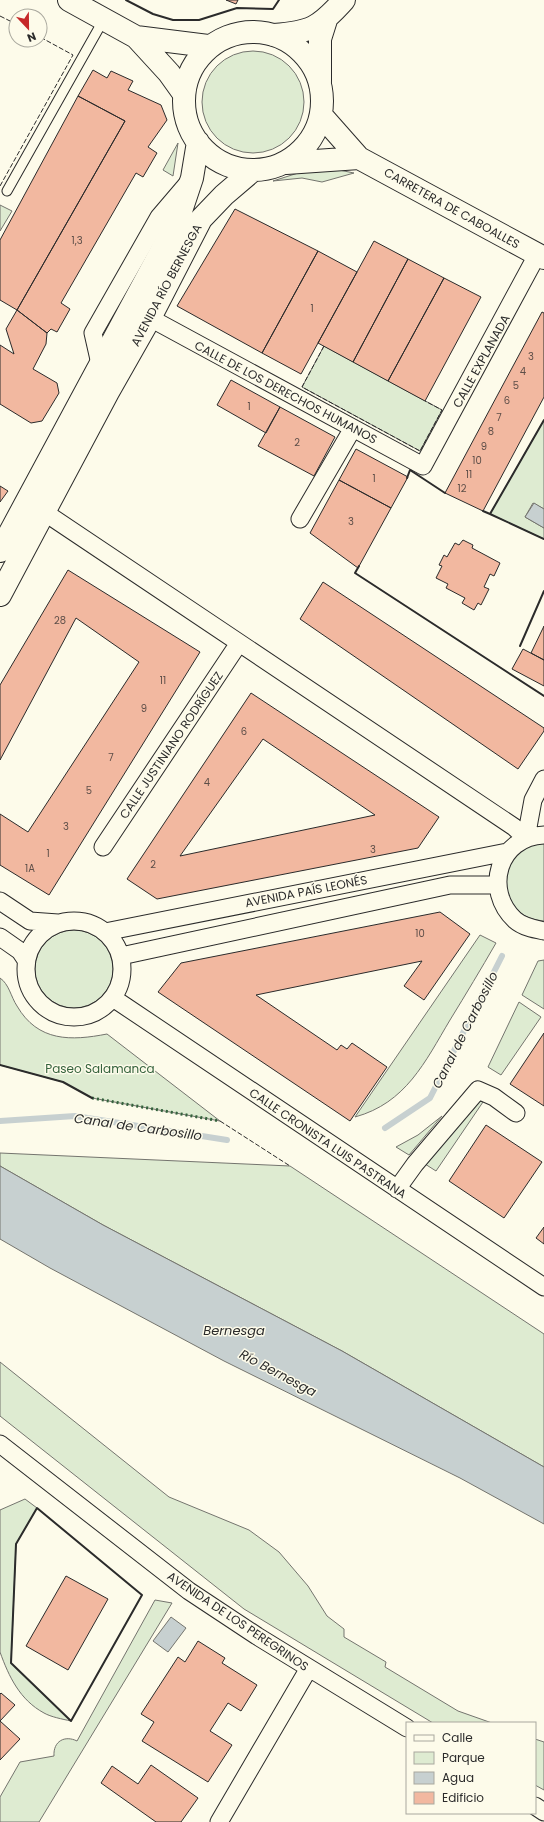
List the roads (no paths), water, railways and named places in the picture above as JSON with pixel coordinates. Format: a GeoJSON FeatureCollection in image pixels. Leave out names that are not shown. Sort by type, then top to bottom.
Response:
{"type":"FeatureCollection","features":[{"type":"Feature","properties":{"kind":"main road"},"geometry":{"type":"LineString","coordinates":[[69,0],[136,37],[169,74],[184,94]]}},
{"type":"Feature","properties":{"kind":"main road"},"geometry":{"type":"LineString","coordinates":[[344,0],[326,20],[311,29],[295,33],[274,35],[252,32],[228,36],[208,46],[197,60],[188,76],[184,94],[190,127],[198,142],[210,157],[220,163],[239,170],[265,170],[286,163],[360,158]]}},
{"type":"Feature","properties":{"kind":"main road"},"geometry":{"type":"LineString","coordinates":[[286,163],[303,149],[314,133],[321,115],[323,98],[320,81],[320,39],[326,20]]}},
{"type":"Feature","properties":{"kind":"main road"},"geometry":{"type":"LineString","coordinates":[[274,35],[293,45],[310,61],[320,81]]}},
{"type":"Feature","properties":{"kind":"main road"},"geometry":{"type":"LineString","coordinates":[[136,37],[208,46]]}},
{"type":"Feature","properties":{"kind":"main road","name":"CARRETERA DE CABOALLES"},"geometry":{"type":"LineString","coordinates":[[321,115],[360,158],[540,256]]}},
{"type":"Feature","properties":{"kind":"main road","name":"AVENIDA RÍO BERNESGA"},"geometry":{"type":"LineString","coordinates":[[100,379],[178,220],[192,178],[198,142]]}},
{"type":"Feature","properties":{"kind":"main road","name":"AVENIDA RÍO BERNESGA"},"geometry":{"type":"LineString","coordinates":[[100,379],[150,318],[201,219],[224,195],[252,171]]}},
{"type":"Feature","properties":{"kind":"main road"},"geometry":{"type":"LineString","coordinates":[[0,595],[44,512],[100,379]]}},
{"type":"Feature","properties":{"kind":"main road"},"geometry":{"type":"LineString","coordinates":[[0,551],[100,379]]}},
{"type":"Feature","properties":{"kind":"street","name":"CALLE EXPLANADA"},"geometry":{"type":"LineString","coordinates":[[423,466],[540,256]]}},
{"type":"Feature","properties":{"kind":"street","name":"CALLE DE LOS DERECHOS HUMANOS"},"geometry":{"type":"LineString","coordinates":[[150,318],[423,466]]}},
{"type":"Feature","properties":{"kind":"street"},"geometry":{"type":"LineString","coordinates":[[300,519],[353,428]]}},
{"type":"Feature","properties":{"kind":"street"},"geometry":{"type":"LineString","coordinates":[[44,512],[514,827],[526,838]]}},
{"type":"Feature","properties":{"kind":"street","name":"CALLE JUSTINIANO RODRÍGUEZ"},"geometry":{"type":"LineString","coordinates":[[103,847],[239,643]]}},
{"type":"Feature","properties":{"kind":"street"},"geometry":{"type":"LineString","coordinates":[[526,838],[533,800],[544,779]]}},
{"type":"Feature","properties":{"kind":"street"},"geometry":{"type":"LineString","coordinates":[[544,835],[526,838],[507,852],[498,872],[498,885],[504,906],[516,921],[529,928],[544,931]]}},
{"type":"Feature","properties":{"kind":"street","name":"AVENIDA PAÍS LEONÉS"},"geometry":{"type":"LineString","coordinates":[[106,932],[507,852]]}},
{"type":"Feature","properties":{"kind":"street","name":"AVENIDA PAÍS LEONÉS"},"geometry":{"type":"LineString","coordinates":[[121,956],[450,885],[498,885]]}},
{"type":"Feature","properties":{"kind":"street"},"geometry":{"type":"LineString","coordinates":[[0,901],[30,921],[58,923],[74,920],[91,924],[106,932],[115,943],[121,956],[123,970],[120,985],[113,998],[103,1008],[90,1015],[74,1018],[57,1015],[42,1006],[32,993],[26,977],[26,960],[32,944],[43,932],[58,923]]}},
{"type":"Feature","properties":{"kind":"street"},"geometry":{"type":"LineString","coordinates":[[0,937],[20,951],[26,960]]}},
{"type":"Feature","properties":{"kind":"street","name":"CALLE CRONISTA LUIS PASTRANA"},"geometry":{"type":"LineString","coordinates":[[113,998],[544,1287]]}},
{"type":"Feature","properties":{"kind":"street"},"geometry":{"type":"LineString","coordinates":[[397,1189],[415,1164],[478,1090],[494,1096],[516,1113]]}},
{"type":"Feature","properties":{"kind":"street","name":"AVENIDA DE LOS PEREGRINOS"},"geometry":{"type":"LineString","coordinates":[[0,1444],[190,1591],[309,1668],[406,1727]]}},
{"type":"Feature","properties":{"kind":"street"},"geometry":{"type":"LineString","coordinates":[[219,1822],[309,1668]]}},
{"type":"Feature","properties":{"kind":"lane"},"geometry":{"type":"LineString","coordinates":[[7,191],[104,19]]}},
{"type":"Feature","properties":{"kind":"water"},"geometry":{"type":"Polygon","coordinates":[[[534,503],[544,509],[544,528],[525,517],[534,503]]]}},
{"type":"Feature","properties":{"kind":"water","name":"Bernesga"},"geometry":{"type":"Polygon","coordinates":[[[0,1166],[103,1225],[342,1351],[544,1467],[544,1524],[460,1478],[224,1361],[50,1268],[0,1239],[0,1166]]]}},
{"type":"Feature","properties":{"kind":"water"},"geometry":{"type":"Polygon","coordinates":[[[171,1617],[186,1628],[168,1652],[153,1641],[171,1617]]]}},
{"type":"Feature","properties":{"kind":"waterway","name":"Canal de Carbosillo"},"geometry":{"type":"LineString","coordinates":[[385,1128],[430,1098],[502,956]]}},
{"type":"Feature","properties":{"kind":"waterway","name":"Canal de Carbosillo"},"geometry":{"type":"LineString","coordinates":[[0,1121],[75,1116],[227,1140]]}},
{"type":"Feature","properties":{"kind":"park label","name":"Paseo Salamanca"},"geometry":{"type":"Point","coordinates":[100,1068]}},
{"type":"Feature","properties":{"kind":"water label","name":"Río Bernesga"},"geometry":{"type":"Point","coordinates":[278,1373]}}]}
